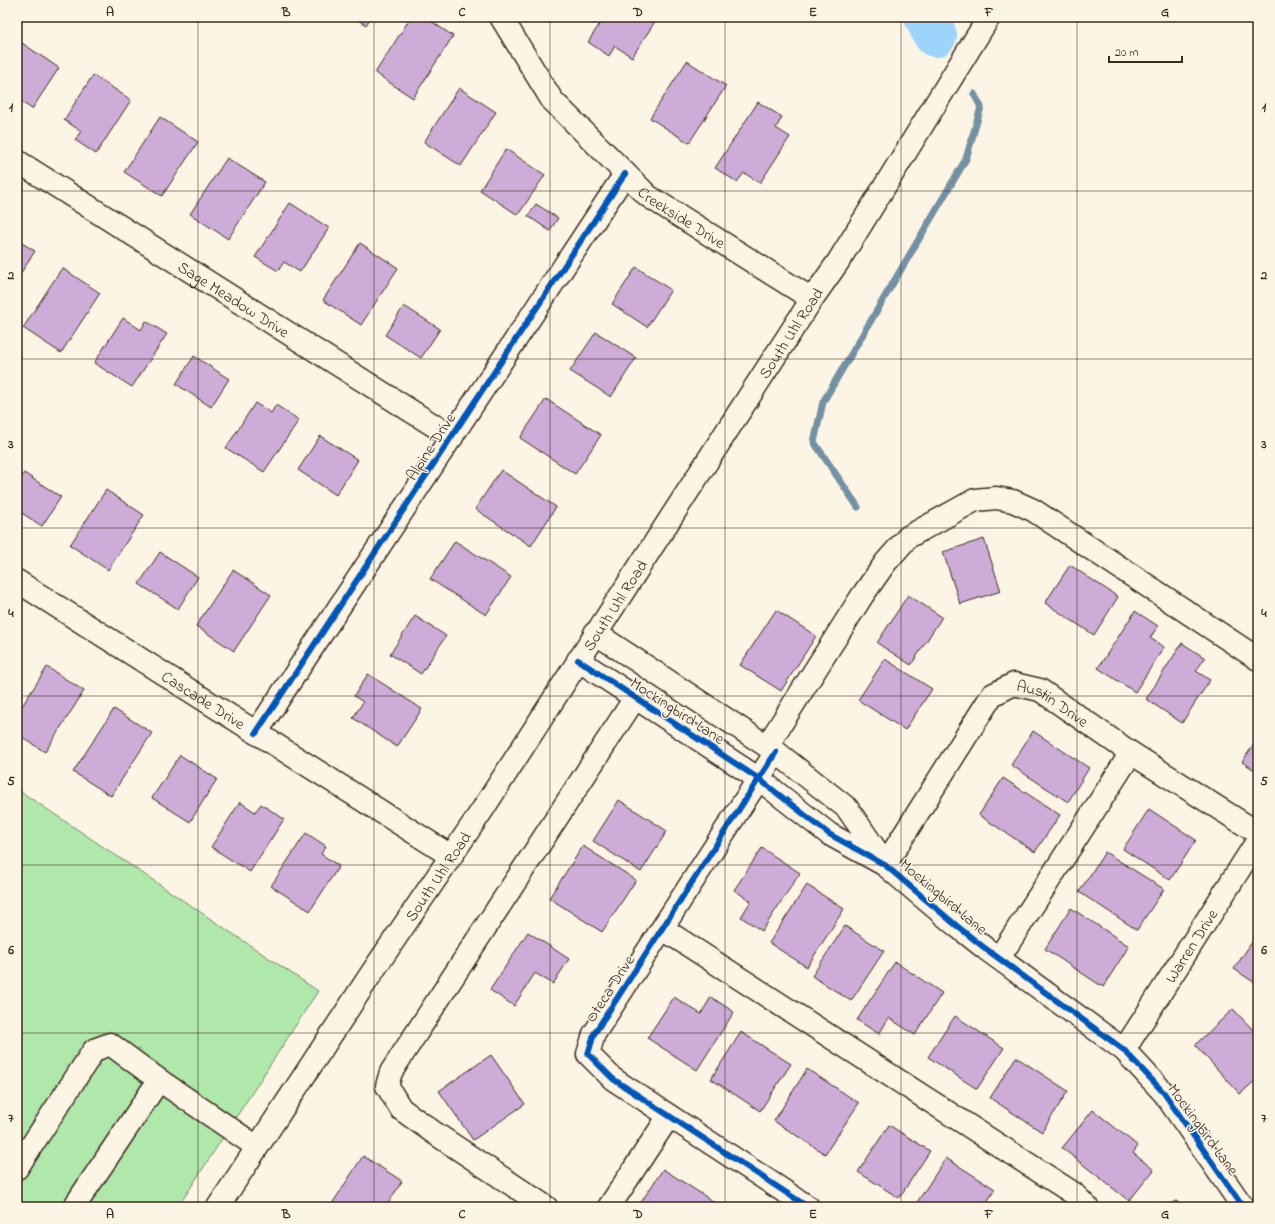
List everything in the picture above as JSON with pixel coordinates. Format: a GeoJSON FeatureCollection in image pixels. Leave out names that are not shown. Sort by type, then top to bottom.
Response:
{"type":"FeatureCollection","features":[{"type":"Feature","properties":{"kind":"street","name":"Creekside Drive"},"geometry":{"type":"LineString","coordinates":[[501,17],[552,100],[648,196],[812,300]]}},
{"type":"Feature","properties":{"kind":"street","name":"South Uhl Road"},"geometry":{"type":"LineString","coordinates":[[218,1207],[364,984],[451,856],[838,262],[989,17]]}},
{"type":"Feature","properties":{"kind":"street","name":"Sage Meadow Drive"},"geometry":{"type":"LineString","coordinates":[[17,161],[452,437]]}},
{"type":"Feature","properties":{"kind":"street","name":"Alpine Drive"},"geometry":{"type":"LineString","coordinates":[[256,733],[625,174]]}},
{"type":"Feature","properties":{"kind":"street","name":"Oteca Drive"},"geometry":{"type":"LineString","coordinates":[[808,1207],[613,1079],[588,1054],[594,1034],[759,779],[772,749],[862,596],[886,562],[908,537],[975,500],[996,498],[1013,502],[1033,510],[1258,659]]}},
{"type":"Feature","properties":{"kind":"street","name":"Cascade Drive"},"geometry":{"type":"LineString","coordinates":[[17,581],[451,856]]}},
{"type":"Feature","properties":{"kind":"street","name":"Mockingbird Lane"},"geometry":{"type":"LineString","coordinates":[[595,633],[772,749],[846,808],[885,865]]}},
{"type":"Feature","properties":{"kind":"street","name":"Mockingbird Lane"},"geometry":{"type":"LineString","coordinates":[[578,660],[759,779],[829,834],[885,865],[957,926],[1124,1050],[1164,1093],[1243,1207]]}},
{"type":"Feature","properties":{"kind":"street","name":"Austin Drive"},"geometry":{"type":"LineString","coordinates":[[885,865],[992,695],[1014,684],[1040,690],[1130,753],[1258,833]]}},
{"type":"Feature","properties":{"kind":"street"},"geometry":{"type":"LineString","coordinates":[[546,1207],[432,1132],[401,1109],[387,1086],[391,1072],[635,698]]}},
{"type":"Feature","properties":{"kind":"street"},"geometry":{"type":"LineString","coordinates":[[999,958],[1130,753]]}},
{"type":"Feature","properties":{"kind":"street","name":"Warren Drive"},"geometry":{"type":"LineString","coordinates":[[1124,1050],[1258,840]]}},
{"type":"Feature","properties":{"kind":"street"},"geometry":{"type":"LineString","coordinates":[[663,929],[1073,1193],[1087,1207]]}},
{"type":"Feature","properties":{"kind":"street"},"geometry":{"type":"LineString","coordinates":[[17,1168],[94,1050],[110,1044],[257,1147]]}},
{"type":"Feature","properties":{"kind":"street"},"geometry":{"type":"LineString","coordinates":[[74,1207],[160,1080]]}},
{"type":"Feature","properties":{"kind":"street"},"geometry":{"type":"LineString","coordinates":[[609,1207],[669,1116]]}},
{"type":"Feature","properties":{"kind":"green space"},"geometry":{"type":"Polygon","coordinates":[[[17,789],[318,991],[178,1207],[17,1207],[17,789]]]}},
{"type":"Feature","properties":{"kind":"building"},"geometry":{"type":"Polygon","coordinates":[[[353,17],[371,17],[366,25],[353,17]]]}},
{"type":"Feature","properties":{"kind":"building"},"geometry":{"type":"Polygon","coordinates":[[[411,17],[425,17],[453,36],[413,98],[375,73],[411,17]]]}},
{"type":"Feature","properties":{"kind":"building"},"geometry":{"type":"Polygon","coordinates":[[[604,17],[658,17],[632,57],[615,46],[609,56],[588,42],[604,17]]]}},
{"type":"Feature","properties":{"kind":"building"},"geometry":{"type":"Polygon","coordinates":[[[22,43],[59,68],[32,109],[17,99],[17,50],[22,43]]]}},
{"type":"Feature","properties":{"kind":"building"},"geometry":{"type":"Polygon","coordinates":[[[687,61],[726,86],[689,143],[650,118],[687,61]]]}},
{"type":"Feature","properties":{"kind":"building"},"geometry":{"type":"Polygon","coordinates":[[[93,75],[131,100],[96,154],[75,140],[81,131],[64,120],[93,75]]]}},
{"type":"Feature","properties":{"kind":"building"},"geometry":{"type":"Polygon","coordinates":[[[459,88],[496,112],[461,166],[424,142],[459,88]]]}},
{"type":"Feature","properties":{"kind":"building"},"geometry":{"type":"Polygon","coordinates":[[[758,102],[782,117],[776,128],[790,137],[760,183],[744,173],[737,182],[715,168],[758,102]]]}},
{"type":"Feature","properties":{"kind":"building"},"geometry":{"type":"Polygon","coordinates":[[[160,117],[198,142],[162,196],[124,172],[160,117]]]}},
{"type":"Feature","properties":{"kind":"building"},"geometry":{"type":"Polygon","coordinates":[[[506,149],[545,175],[518,215],[480,190],[506,149]]]}},
{"type":"Feature","properties":{"kind":"building"},"geometry":{"type":"Polygon","coordinates":[[[227,158],[265,182],[228,239],[190,214],[227,158]]]}},
{"type":"Feature","properties":{"kind":"building"},"geometry":{"type":"Polygon","coordinates":[[[290,203],[329,228],[300,272],[284,262],[278,271],[255,257],[290,203]]]}},
{"type":"Feature","properties":{"kind":"building"},"geometry":{"type":"Polygon","coordinates":[[[536,204],[558,218],[550,231],[528,216],[536,204]]]}},
{"type":"Feature","properties":{"kind":"building"},"geometry":{"type":"Polygon","coordinates":[[[17,240],[35,251],[17,279],[17,240]]]}},
{"type":"Feature","properties":{"kind":"building"},"geometry":{"type":"Polygon","coordinates":[[[360,243],[398,268],[361,325],[323,300],[360,243]]]}},
{"type":"Feature","properties":{"kind":"building"},"geometry":{"type":"Polygon","coordinates":[[[636,267],[671,290],[647,327],[612,304],[636,267]]]}},
{"type":"Feature","properties":{"kind":"building"},"geometry":{"type":"Polygon","coordinates":[[[62,268],[100,293],[61,353],[23,328],[62,268]]]}},
{"type":"Feature","properties":{"kind":"building"},"geometry":{"type":"Polygon","coordinates":[[[404,306],[440,329],[421,358],[385,335],[404,306]]]}},
{"type":"Feature","properties":{"kind":"building"},"geometry":{"type":"Polygon","coordinates":[[[123,318],[141,330],[146,321],[167,334],[132,387],[94,363],[123,318]]]}},
{"type":"Feature","properties":{"kind":"building"},"geometry":{"type":"Polygon","coordinates":[[[596,332],[636,358],[611,397],[570,371],[596,332]]]}},
{"type":"Feature","properties":{"kind":"building"},"geometry":{"type":"Polygon","coordinates":[[[194,356],[229,379],[211,407],[176,384],[194,356]]]}},
{"type":"Feature","properties":{"kind":"building"},"geometry":{"type":"Polygon","coordinates":[[[546,399],[601,435],[575,474],[520,438],[546,399]]]}},
{"type":"Feature","properties":{"kind":"building"},"geometry":{"type":"Polygon","coordinates":[[[255,403],[271,413],[276,405],[299,420],[264,472],[226,448],[255,403]]]}},
{"type":"Feature","properties":{"kind":"building"},"geometry":{"type":"Polygon","coordinates":[[[320,436],[358,460],[336,495],[298,470],[320,436]]]}},
{"type":"Feature","properties":{"kind":"building"},"geometry":{"type":"Polygon","coordinates":[[[501,470],[556,507],[531,546],[475,509],[501,470]]]}},
{"type":"Feature","properties":{"kind":"building"},"geometry":{"type":"Polygon","coordinates":[[[24,473],[61,497],[42,526],[17,510],[17,484],[24,473]]]}},
{"type":"Feature","properties":{"kind":"building"},"geometry":{"type":"Polygon","coordinates":[[[106,490],[144,515],[108,570],[70,545],[106,490]]]}},
{"type":"Feature","properties":{"kind":"building"},"geometry":{"type":"Polygon","coordinates":[[[984,539],[1001,591],[960,604],[943,552],[984,539]]]}},
{"type":"Feature","properties":{"kind":"building"},"geometry":{"type":"Polygon","coordinates":[[[455,541],[511,577],[486,615],[430,579],[455,541]]]}},
{"type":"Feature","properties":{"kind":"building"},"geometry":{"type":"Polygon","coordinates":[[[160,552],[198,577],[178,609],[139,584],[160,552]]]}},
{"type":"Feature","properties":{"kind":"building"},"geometry":{"type":"Polygon","coordinates":[[[1070,565],[1118,597],[1094,635],[1045,603],[1070,565]]]}},
{"type":"Feature","properties":{"kind":"building"},"geometry":{"type":"Polygon","coordinates":[[[233,570],[271,595],[234,651],[196,626],[233,570]]]}},
{"type":"Feature","properties":{"kind":"building"},"geometry":{"type":"Polygon","coordinates":[[[908,595],[942,617],[911,665],[877,643],[908,595]]]}},
{"type":"Feature","properties":{"kind":"building"},"geometry":{"type":"Polygon","coordinates":[[[776,610],[816,636],[781,691],[740,665],[776,610]]]}},
{"type":"Feature","properties":{"kind":"building"},"geometry":{"type":"Polygon","coordinates":[[[1135,611],[1158,626],[1150,638],[1164,647],[1135,692],[1098,668],[1135,611]]]}},
{"type":"Feature","properties":{"kind":"building"},"geometry":{"type":"Polygon","coordinates":[[[415,616],[446,636],[421,674],[390,654],[415,616]]]}},
{"type":"Feature","properties":{"kind":"building"},"geometry":{"type":"Polygon","coordinates":[[[1182,643],[1205,658],[1196,671],[1210,680],[1182,723],[1146,699],[1182,643]]]}},
{"type":"Feature","properties":{"kind":"building"},"geometry":{"type":"Polygon","coordinates":[[[885,659],[932,689],[905,730],[858,700],[885,659]]]}},
{"type":"Feature","properties":{"kind":"building"},"geometry":{"type":"Polygon","coordinates":[[[47,667],[84,691],[45,752],[17,734],[17,714],[47,667]]]}},
{"type":"Feature","properties":{"kind":"building"},"geometry":{"type":"Polygon","coordinates":[[[368,674],[422,709],[397,747],[353,718],[363,702],[354,696],[368,674]]]}},
{"type":"Feature","properties":{"kind":"building"},"geometry":{"type":"Polygon","coordinates":[[[114,709],[152,733],[111,796],[73,772],[114,709]]]}},
{"type":"Feature","properties":{"kind":"building"},"geometry":{"type":"Polygon","coordinates":[[[1033,731],[1089,768],[1068,802],[1011,765],[1033,731]]]}},
{"type":"Feature","properties":{"kind":"building"},"geometry":{"type":"Polygon","coordinates":[[[1258,738],[1258,772],[1242,762],[1258,738]]]}},
{"type":"Feature","properties":{"kind":"building"},"geometry":{"type":"Polygon","coordinates":[[[180,755],[217,779],[190,822],[152,798],[180,755]]]}},
{"type":"Feature","properties":{"kind":"building"},"geometry":{"type":"Polygon","coordinates":[[[1003,778],[1060,815],[1035,852],[979,815],[1003,778]]]}},
{"type":"Feature","properties":{"kind":"building"},"geometry":{"type":"Polygon","coordinates":[[[619,800],[667,831],[641,872],[593,841],[619,800]]]}},
{"type":"Feature","properties":{"kind":"building"},"geometry":{"type":"Polygon","coordinates":[[[240,802],[255,812],[261,804],[284,819],[250,872],[211,847],[240,802]]]}},
{"type":"Feature","properties":{"kind":"building"},"geometry":{"type":"Polygon","coordinates":[[[1149,809],[1196,840],[1170,880],[1123,849],[1149,809]]]}},
{"type":"Feature","properties":{"kind":"building"},"geometry":{"type":"Polygon","coordinates":[[[306,833],[326,846],[321,854],[339,866],[310,911],[271,886],[306,833]]]}},
{"type":"Feature","properties":{"kind":"building"},"geometry":{"type":"Polygon","coordinates":[[[583,846],[636,880],[602,932],[549,898],[583,846]]]}},
{"type":"Feature","properties":{"kind":"building"},"geometry":{"type":"Polygon","coordinates":[[[762,848],[800,873],[762,931],[741,917],[751,901],[734,890],[762,848]]]}},
{"type":"Feature","properties":{"kind":"building"},"geometry":{"type":"Polygon","coordinates":[[[1105,852],[1164,889],[1137,930],[1079,892],[1105,852]]]}},
{"type":"Feature","properties":{"kind":"building"},"geometry":{"type":"Polygon","coordinates":[[[807,885],[844,909],[807,967],[769,943],[807,885]]]}},
{"type":"Feature","properties":{"kind":"building"},"geometry":{"type":"Polygon","coordinates":[[[1071,908],[1129,946],[1103,987],[1045,949],[1071,908]]]}},
{"type":"Feature","properties":{"kind":"building"},"geometry":{"type":"Polygon","coordinates":[[[845,926],[884,951],[851,1001],[812,976],[845,926]]]}},
{"type":"Feature","properties":{"kind":"building"},"geometry":{"type":"Polygon","coordinates":[[[528,932],[569,959],[553,984],[535,973],[514,1006],[490,990],[528,932]]]}},
{"type":"Feature","properties":{"kind":"building"},"geometry":{"type":"Polygon","coordinates":[[[1258,933],[1258,985],[1234,969],[1258,933]]]}},
{"type":"Feature","properties":{"kind":"building"},"geometry":{"type":"Polygon","coordinates":[[[895,962],[942,993],[915,1035],[889,1018],[879,1034],[857,1020],[895,962]]]}},
{"type":"Feature","properties":{"kind":"building"},"geometry":{"type":"Polygon","coordinates":[[[674,997],[701,1014],[711,997],[734,1012],[697,1070],[647,1038],[674,997]]]}},
{"type":"Feature","properties":{"kind":"building"},"geometry":{"type":"Polygon","coordinates":[[[1233,1009],[1258,1035],[1258,1078],[1240,1094],[1195,1045],[1233,1009]]]}},
{"type":"Feature","properties":{"kind":"building"},"geometry":{"type":"Polygon","coordinates":[[[955,1016],[1004,1048],[977,1089],[928,1057],[955,1016]]]}},
{"type":"Feature","properties":{"kind":"building"},"geometry":{"type":"Polygon","coordinates":[[[741,1032],[791,1064],[760,1111],[711,1079],[741,1032]]]}},
{"type":"Feature","properties":{"kind":"building"},"geometry":{"type":"Polygon","coordinates":[[[491,1055],[525,1104],[473,1140],[439,1091],[491,1055]]]}},
{"type":"Feature","properties":{"kind":"building"},"geometry":{"type":"Polygon","coordinates":[[[1016,1057],[1068,1091],[1042,1132],[990,1098],[1016,1057]]]}},
{"type":"Feature","properties":{"kind":"building"},"geometry":{"type":"Polygon","coordinates":[[[807,1069],[859,1103],[825,1154],[774,1121],[807,1069]]]}},
{"type":"Feature","properties":{"kind":"building"},"geometry":{"type":"Polygon","coordinates":[[[1093,1110],[1138,1146],[1133,1153],[1154,1170],[1129,1201],[1062,1148],[1093,1110]]]}},
{"type":"Feature","properties":{"kind":"building"},"geometry":{"type":"Polygon","coordinates":[[[889,1125],[930,1151],[899,1198],[858,1172],[889,1125]]]}},
{"type":"Feature","properties":{"kind":"building"},"geometry":{"type":"Polygon","coordinates":[[[363,1156],[402,1181],[386,1207],[330,1207],[363,1156]]]}},
{"type":"Feature","properties":{"kind":"building"},"geometry":{"type":"Polygon","coordinates":[[[946,1158],[995,1189],[984,1207],[914,1207],[946,1158]]]}},
{"type":"Feature","properties":{"kind":"building"},"geometry":{"type":"Polygon","coordinates":[[[663,1169],[714,1202],[711,1207],[638,1207],[663,1169]]]}},
{"type":"Feature","properties":{"kind":"building"},"geometry":{"type":"Polygon","coordinates":[[[1177,1201],[1179,1207],[1164,1207],[1177,1201]]]}},
{"type":"Feature","properties":{"kind":"waterway"},"geometry":{"type":"LineString","coordinates":[[926,17],[935,35]]}},
{"type":"Feature","properties":{"kind":"waterway"},"geometry":{"type":"LineString","coordinates":[[858,507],[814,442],[823,402],[966,159],[981,107],[974,94]]}},
{"type":"Feature","properties":{"kind":"cycle path"},"geometry":{"type":"LineString","coordinates":[[256,733],[625,174]]}},
{"type":"Feature","properties":{"kind":"cycle path"},"geometry":{"type":"LineString","coordinates":[[578,660],[759,779],[829,834],[885,865],[986,949],[1124,1050],[1164,1093],[1243,1207]]}},
{"type":"Feature","properties":{"kind":"cycle path"},"geometry":{"type":"LineString","coordinates":[[776,752],[594,1034],[588,1054],[613,1079],[808,1207]]}}]}
